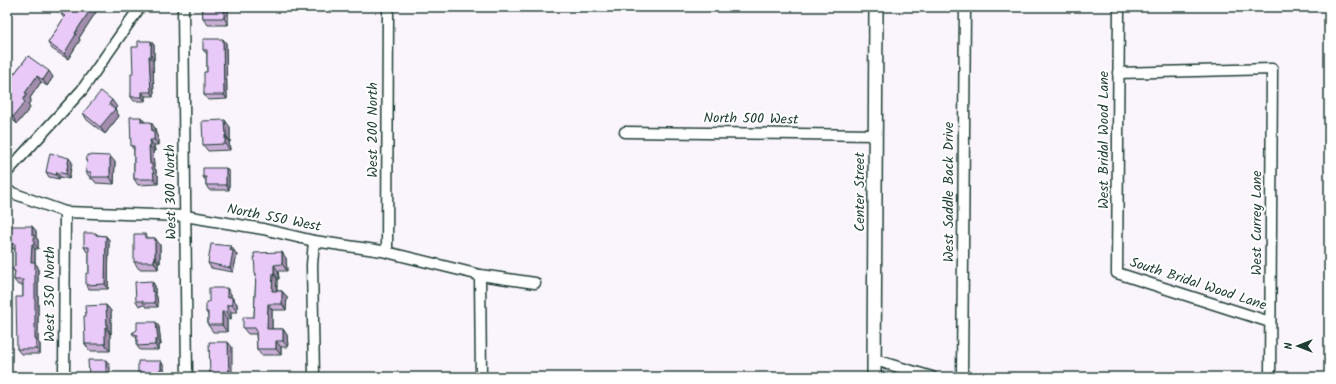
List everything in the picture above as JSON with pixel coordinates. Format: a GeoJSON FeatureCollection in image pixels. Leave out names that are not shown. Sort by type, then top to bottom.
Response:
{"type":"FeatureCollection","features":[{"type":"Feature","properties":{"kind":"street"},"geometry":{"type":"LineString","coordinates":[[7,172],[82,90],[140,7]]}},
{"type":"Feature","properties":{"kind":"street","name":"West 300 North"},"geometry":{"type":"LineString","coordinates":[[183,7],[187,377]]}},
{"type":"Feature","properties":{"kind":"street","name":"West 200 North"},"geometry":{"type":"LineString","coordinates":[[387,252],[388,7]]}},
{"type":"Feature","properties":{"kind":"street","name":"Center Street"},"geometry":{"type":"LineString","coordinates":[[874,377],[876,7]]}},
{"type":"Feature","properties":{"kind":"street","name":"West Saddle Back Drive"},"geometry":{"type":"LineString","coordinates":[[962,377],[965,7]]}},
{"type":"Feature","properties":{"kind":"street","name":"West Bridal Wood Lane"},"geometry":{"type":"LineString","coordinates":[[1117,273],[1119,7]]}},
{"type":"Feature","properties":{"kind":"street","name":"West Currey Lane"},"geometry":{"type":"LineString","coordinates":[[1118,73],[1272,70],[1270,377]]}},
{"type":"Feature","properties":{"kind":"street","name":"North 500 West"},"geometry":{"type":"LineString","coordinates":[[625,132],[876,135]]}},
{"type":"Feature","properties":{"kind":"street","name":"North 550 West"},"geometry":{"type":"LineString","coordinates":[[7,191],[65,212],[185,216],[263,228],[314,241],[387,252],[480,275],[535,283]]}},
{"type":"Feature","properties":{"kind":"street","name":"West 350 North"},"geometry":{"type":"LineString","coordinates":[[64,377],[65,212]]}},
{"type":"Feature","properties":{"kind":"street"},"geometry":{"type":"LineString","coordinates":[[314,241],[312,265],[314,377]]}},
{"type":"Feature","properties":{"kind":"street","name":"South Bridal Wood Lane"},"geometry":{"type":"LineString","coordinates":[[1117,273],[1270,322]]}},
{"type":"Feature","properties":{"kind":"street"},"geometry":{"type":"LineString","coordinates":[[480,275],[481,377]]}},
{"type":"Feature","properties":{"kind":"street"},"geometry":{"type":"LineString","coordinates":[[875,360],[932,377]]}},
{"type":"Feature","properties":{"kind":"building"},"geometry":{"type":"Polygon","coordinates":[[[66,7],[92,7],[75,33],[76,34],[64,54],[48,43],[65,16],[61,14],[66,7]]]}},
{"type":"Feature","properties":{"kind":"building"},"geometry":{"type":"Polygon","coordinates":[[[202,7],[224,7],[224,18],[203,18],[202,7]]]}},
{"type":"Feature","properties":{"kind":"building"},"geometry":{"type":"Polygon","coordinates":[[[203,39],[223,39],[224,95],[204,95],[204,72],[207,72],[207,50],[203,50],[203,39]]]}},
{"type":"Feature","properties":{"kind":"building"},"geometry":{"type":"Polygon","coordinates":[[[138,41],[151,41],[151,56],[149,56],[151,92],[142,92],[142,97],[131,97],[131,74],[133,74],[132,47],[138,47],[138,41]]]}},
{"type":"Feature","properties":{"kind":"building"},"geometry":{"type":"Polygon","coordinates":[[[28,56],[49,71],[43,80],[37,76],[25,93],[27,94],[23,100],[25,102],[13,117],[8,113],[7,114],[7,83],[28,56]]]}},
{"type":"Feature","properties":{"kind":"building"},"geometry":{"type":"Polygon","coordinates":[[[101,91],[112,100],[109,104],[115,109],[100,127],[83,113],[101,91]]]}},
{"type":"Feature","properties":{"kind":"building"},"geometry":{"type":"Polygon","coordinates":[[[130,117],[141,117],[141,122],[151,122],[152,131],[154,131],[154,140],[150,140],[151,145],[149,145],[150,164],[152,164],[154,179],[134,179],[134,146],[131,146],[130,117]]]}},
{"type":"Feature","properties":{"kind":"building"},"geometry":{"type":"Polygon","coordinates":[[[225,120],[225,144],[203,145],[202,121],[225,120]]]}},
{"type":"Feature","properties":{"kind":"building"},"geometry":{"type":"Polygon","coordinates":[[[50,153],[69,158],[66,174],[57,172],[56,175],[46,172],[50,153]]]}},
{"type":"Feature","properties":{"kind":"building"},"geometry":{"type":"Polygon","coordinates":[[[87,155],[110,156],[110,177],[91,177],[91,172],[86,172],[87,155]]]}},
{"type":"Feature","properties":{"kind":"building"},"geometry":{"type":"Polygon","coordinates":[[[203,168],[226,168],[226,185],[206,185],[206,177],[203,177],[203,168]]]}},
{"type":"Feature","properties":{"kind":"building"},"geometry":{"type":"Polygon","coordinates":[[[9,226],[32,226],[32,235],[34,235],[31,262],[35,262],[36,349],[17,349],[16,297],[23,297],[23,280],[14,280],[15,271],[12,269],[15,266],[15,244],[9,244],[9,226]]]}},
{"type":"Feature","properties":{"kind":"building"},"geometry":{"type":"Polygon","coordinates":[[[84,233],[96,233],[96,235],[106,236],[105,284],[86,285],[86,273],[89,273],[89,247],[84,247],[84,233]]]}},
{"type":"Feature","properties":{"kind":"building"},"geometry":{"type":"Polygon","coordinates":[[[134,234],[145,234],[145,238],[155,238],[154,262],[134,262],[134,234]]]}},
{"type":"Feature","properties":{"kind":"building"},"geometry":{"type":"Polygon","coordinates":[[[211,244],[231,246],[230,250],[233,251],[230,268],[208,263],[211,244]]]}},
{"type":"Feature","properties":{"kind":"building"},"geometry":{"type":"Polygon","coordinates":[[[282,252],[282,264],[274,265],[272,291],[282,291],[282,304],[268,304],[267,329],[283,329],[283,341],[276,341],[276,349],[257,349],[256,328],[243,328],[243,317],[254,317],[256,273],[255,274],[254,253],[282,252]]]}},
{"type":"Feature","properties":{"kind":"building"},"geometry":{"type":"Polygon","coordinates":[[[152,281],[152,292],[154,292],[155,303],[143,303],[143,301],[136,301],[135,282],[152,281]]]}},
{"type":"Feature","properties":{"kind":"building"},"geometry":{"type":"Polygon","coordinates":[[[209,288],[227,288],[227,297],[232,297],[232,305],[227,305],[227,312],[222,312],[222,325],[208,325],[206,302],[209,302],[209,288]]]}},
{"type":"Feature","properties":{"kind":"building"},"geometry":{"type":"Polygon","coordinates":[[[106,305],[107,327],[105,327],[105,344],[85,344],[85,306],[106,305]]]}},
{"type":"Feature","properties":{"kind":"building"},"geometry":{"type":"Polygon","coordinates":[[[137,322],[156,322],[158,340],[155,340],[155,345],[137,346],[137,335],[132,333],[137,330],[137,322]]]}},
{"type":"Feature","properties":{"kind":"building"},"geometry":{"type":"Polygon","coordinates":[[[209,342],[228,342],[229,377],[210,377],[209,342]]]}},
{"type":"Feature","properties":{"kind":"building"},"geometry":{"type":"Polygon","coordinates":[[[88,360],[106,360],[106,377],[89,377],[88,360]]]}},
{"type":"Feature","properties":{"kind":"building"},"geometry":{"type":"Polygon","coordinates":[[[138,361],[161,361],[159,377],[138,377],[138,361]]]}}]}
